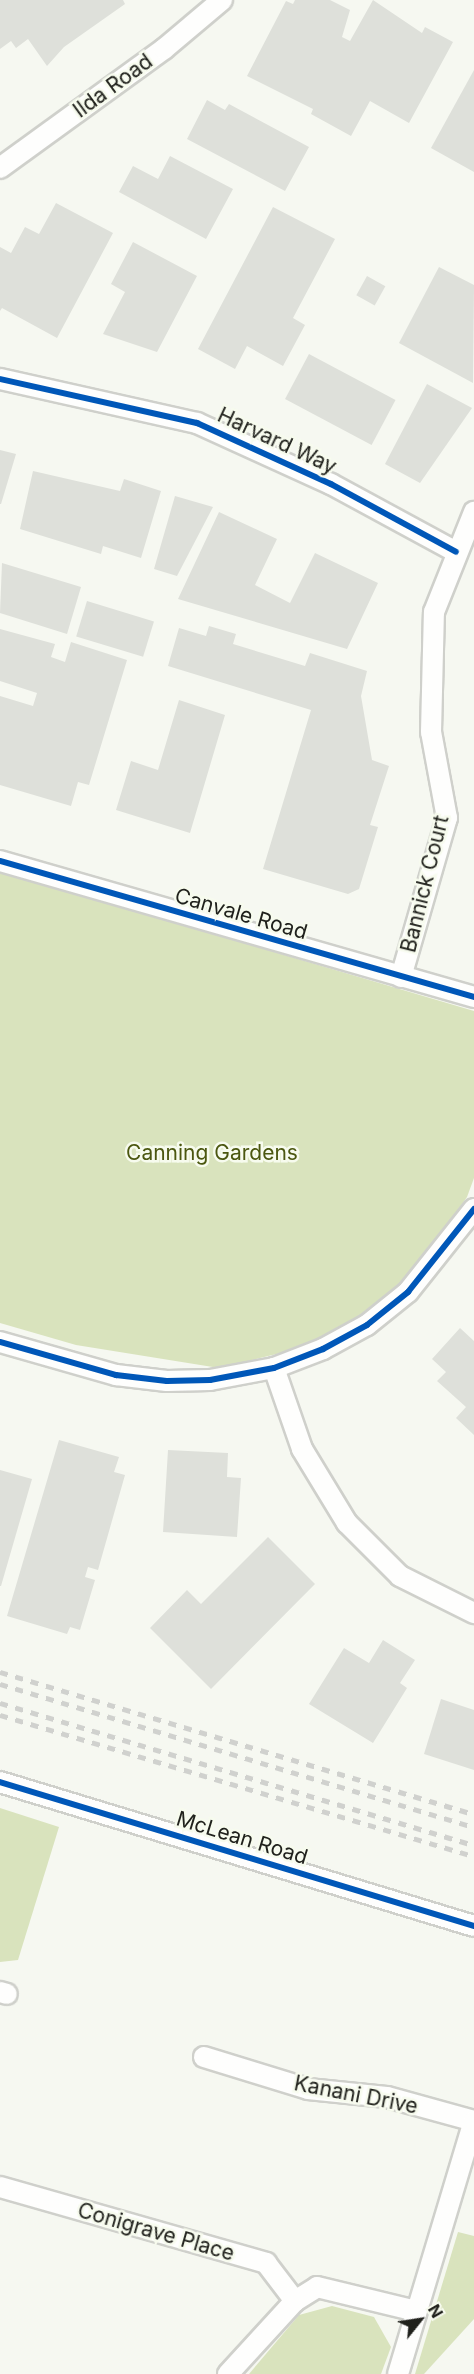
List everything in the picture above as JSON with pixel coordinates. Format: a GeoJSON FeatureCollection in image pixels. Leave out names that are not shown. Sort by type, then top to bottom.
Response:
{"type":"FeatureCollection","features":[{"type":"Feature","properties":{"kind":"street","name":"Ilda Road"},"geometry":{"type":"LineString","coordinates":[[0,168],[164,49],[222,0]]}},
{"type":"Feature","properties":{"kind":"street","name":"Harvard Way"},"geometry":{"type":"LineString","coordinates":[[0,379],[197,423],[331,484],[456,552]]}},
{"type":"Feature","properties":{"kind":"street","name":"Bannick Court"},"geometry":{"type":"LineString","coordinates":[[401,977],[447,818],[431,732],[431,640],[434,612],[456,552],[474,512]]}},
{"type":"Feature","properties":{"kind":"street","name":"Canvale Road"},"geometry":{"type":"LineString","coordinates":[[0,861],[474,997]]}},
{"type":"Feature","properties":{"kind":"street"},"geometry":{"type":"LineString","coordinates":[[0,1342],[116,1375],[166,1381],[210,1380],[274,1368],[323,1349],[367,1325],[408,1292],[474,1209]]}},
{"type":"Feature","properties":{"kind":"street"},"geometry":{"type":"LineString","coordinates":[[274,1368],[302,1449],[347,1523],[400,1576],[474,1613]]}},
{"type":"Feature","properties":{"kind":"street","name":"McLean Road"},"geometry":{"type":"LineString","coordinates":[[0,1782],[474,1926]]}},
{"type":"Feature","properties":{"kind":"street","name":"Kanani Drive"},"geometry":{"type":"LineString","coordinates":[[204,2057],[308,2089],[387,2097],[474,2121]]}},
{"type":"Feature","properties":{"kind":"street"},"geometry":{"type":"LineString","coordinates":[[398,2374],[474,2121]]}},
{"type":"Feature","properties":{"kind":"street","name":"Conigrave Place"},"geometry":{"type":"LineString","coordinates":[[0,2187],[266,2263],[295,2301]]}},
{"type":"Feature","properties":{"kind":"street"},"geometry":{"type":"LineString","coordinates":[[228,2374],[295,2301],[317,2287],[416,2310]]}},
{"type":"Feature","properties":{"kind":"green space","name":"Canning Gardens"},"geometry":{"type":"Polygon","coordinates":[[[0,871],[474,1011],[474,1178],[467,1197],[404,1288],[321,1343],[219,1368],[76,1345],[0,1323],[0,871]]]}},
{"type":"Feature","properties":{"kind":"green space"},"geometry":{"type":"Polygon","coordinates":[[[0,1808],[59,1827],[18,1960],[0,1962],[0,1808]]]}},
{"type":"Feature","properties":{"kind":"green space"},"geometry":{"type":"Polygon","coordinates":[[[458,2232],[474,2236],[474,2319],[424,2374],[415,2374],[458,2232]]]}},
{"type":"Feature","properties":{"kind":"green space"},"geometry":{"type":"Polygon","coordinates":[[[332,2306],[374,2317],[391,2347],[381,2374],[249,2374],[299,2315],[332,2306]]]}},
{"type":"Feature","properties":{"kind":"building"},"geometry":{"type":"Polygon","coordinates":[[[0,0],[123,0],[125,4],[64,47],[47,66],[28,39],[16,48],[11,41],[0,49],[0,0]]]}},
{"type":"Feature","properties":{"kind":"building"},"geometry":{"type":"Polygon","coordinates":[[[295,0],[330,0],[350,10],[342,37],[350,41],[373,0],[422,33],[425,27],[453,42],[409,123],[370,101],[351,136],[311,114],[313,109],[247,76],[286,1],[293,4],[295,0]]]}},
{"type":"Feature","properties":{"kind":"building"},"geometry":{"type":"Polygon","coordinates":[[[474,70],[474,172],[431,148],[474,70]]]}},
{"type":"Feature","properties":{"kind":"building"},"geometry":{"type":"Polygon","coordinates":[[[207,100],[225,110],[229,104],[309,147],[285,191],[187,139],[207,100]]]}},
{"type":"Feature","properties":{"kind":"building"},"geometry":{"type":"Polygon","coordinates":[[[170,156],[233,189],[206,239],[119,192],[133,166],[158,179],[170,156]]]}},
{"type":"Feature","properties":{"kind":"building"},"geometry":{"type":"Polygon","coordinates":[[[56,203],[113,233],[57,338],[2,308],[0,311],[0,247],[11,253],[25,227],[39,234],[56,203]]]}},
{"type":"Feature","properties":{"kind":"building"},"geometry":{"type":"Polygon","coordinates":[[[273,207],[335,239],[293,318],[305,325],[283,366],[247,346],[235,369],[198,349],[273,207]]]}},
{"type":"Feature","properties":{"kind":"building"},"geometry":{"type":"Polygon","coordinates":[[[133,242],[197,276],[157,352],[103,334],[125,292],[111,284],[133,242]]]}},
{"type":"Feature","properties":{"kind":"building"},"geometry":{"type":"Polygon","coordinates":[[[439,267],[474,285],[473,383],[399,343],[439,267]]]}},
{"type":"Feature","properties":{"kind":"building"},"geometry":{"type":"Polygon","coordinates":[[[367,276],[385,286],[375,305],[356,295],[367,276]]]}},
{"type":"Feature","properties":{"kind":"building"},"geometry":{"type":"Polygon","coordinates":[[[309,354],[396,400],[372,445],[285,399],[309,354]]]}},
{"type":"Feature","properties":{"kind":"building"},"geometry":{"type":"Polygon","coordinates":[[[427,384],[472,408],[420,483],[385,464],[427,384]]]}},
{"type":"Feature","properties":{"kind":"building"},"geometry":{"type":"Polygon","coordinates":[[[0,450],[16,454],[1,504],[0,504],[0,450]]]}},
{"type":"Feature","properties":{"kind":"building"},"geometry":{"type":"Polygon","coordinates":[[[33,471],[120,491],[124,479],[161,491],[141,558],[103,546],[101,554],[20,529],[33,471]]]}},
{"type":"Feature","properties":{"kind":"building"},"geometry":{"type":"Polygon","coordinates":[[[175,496],[213,507],[177,576],[154,569],[175,496]]]}},
{"type":"Feature","properties":{"kind":"building"},"geometry":{"type":"Polygon","coordinates":[[[219,512],[277,539],[255,585],[290,603],[315,553],[378,583],[347,649],[178,599],[219,512]]]}},
{"type":"Feature","properties":{"kind":"building"},"geometry":{"type":"Polygon","coordinates":[[[2,563],[81,587],[67,634],[0,613],[2,563]]]}},
{"type":"Feature","properties":{"kind":"building"},"geometry":{"type":"Polygon","coordinates":[[[87,601],[154,621],[143,657],[76,636],[87,601]]]}},
{"type":"Feature","properties":{"kind":"building"},"geometry":{"type":"Polygon","coordinates":[[[209,626],[236,634],[233,644],[305,666],[310,653],[367,671],[361,696],[372,760],[389,766],[370,825],[378,827],[359,889],[348,894],[263,869],[311,710],[168,666],[179,628],[206,636],[209,626]]]}},
{"type":"Feature","properties":{"kind":"building"},"geometry":{"type":"Polygon","coordinates":[[[0,629],[55,644],[51,657],[65,662],[71,642],[127,660],[89,785],[78,782],[71,806],[0,785],[0,696],[33,706],[37,693],[0,681],[0,629]]]}},
{"type":"Feature","properties":{"kind":"building"},"geometry":{"type":"Polygon","coordinates":[[[179,700],[225,715],[190,833],[116,810],[131,761],[158,770],[179,700]]]}},
{"type":"Feature","properties":{"kind":"building"},"geometry":{"type":"Polygon","coordinates":[[[460,1328],[474,1341],[474,1435],[456,1418],[466,1407],[437,1381],[446,1372],[432,1359],[460,1328]]]}},
{"type":"Feature","properties":{"kind":"building"},"geometry":{"type":"Polygon","coordinates":[[[59,1440],[119,1457],[114,1472],[125,1475],[98,1570],[88,1567],[85,1577],[95,1580],[80,1630],[70,1627],[67,1634],[7,1616],[59,1440]]]}},
{"type":"Feature","properties":{"kind":"building"},"geometry":{"type":"Polygon","coordinates":[[[168,1450],[228,1453],[227,1477],[241,1478],[237,1537],[163,1532],[168,1450]]]}},
{"type":"Feature","properties":{"kind":"building"},"geometry":{"type":"Polygon","coordinates":[[[0,1470],[32,1479],[1,1586],[0,1586],[0,1470]]]}},
{"type":"Feature","properties":{"kind":"building"},"geometry":{"type":"Polygon","coordinates":[[[268,1537],[315,1584],[211,1689],[150,1628],[187,1590],[201,1604],[268,1537]]]}},
{"type":"Feature","properties":{"kind":"building"},"geometry":{"type":"Polygon","coordinates":[[[383,1640],[415,1660],[400,1683],[407,1688],[373,1743],[309,1704],[344,1648],[369,1663],[383,1640]]]}},
{"type":"Feature","properties":{"kind":"building"},"geometry":{"type":"Polygon","coordinates":[[[441,1699],[474,1710],[474,1770],[424,1754],[441,1699]]]}},
{"type":"Feature","properties":{"kind":"railway"},"geometry":{"type":"LineString","coordinates":[[0,1672],[474,1814]]}},
{"type":"Feature","properties":{"kind":"railway"},"geometry":{"type":"LineString","coordinates":[[0,1684],[474,1827]]}},
{"type":"Feature","properties":{"kind":"railway"},"geometry":{"type":"LineString","coordinates":[[0,1703],[474,1845]]}},
{"type":"Feature","properties":{"kind":"railway"},"geometry":{"type":"LineString","coordinates":[[0,1715],[474,1856]]}},
{"type":"Feature","properties":{"kind":"cycle path"},"geometry":{"type":"LineString","coordinates":[[0,379],[197,423],[331,484],[456,552]]}},
{"type":"Feature","properties":{"kind":"cycle path"},"geometry":{"type":"LineString","coordinates":[[0,861],[474,997]]}},
{"type":"Feature","properties":{"kind":"cycle path"},"geometry":{"type":"LineString","coordinates":[[0,1342],[116,1375],[167,1381],[210,1380],[274,1368],[323,1349],[367,1325],[408,1292],[474,1209]]}},
{"type":"Feature","properties":{"kind":"cycle path"},"geometry":{"type":"LineString","coordinates":[[0,1782],[474,1926]]}}]}
